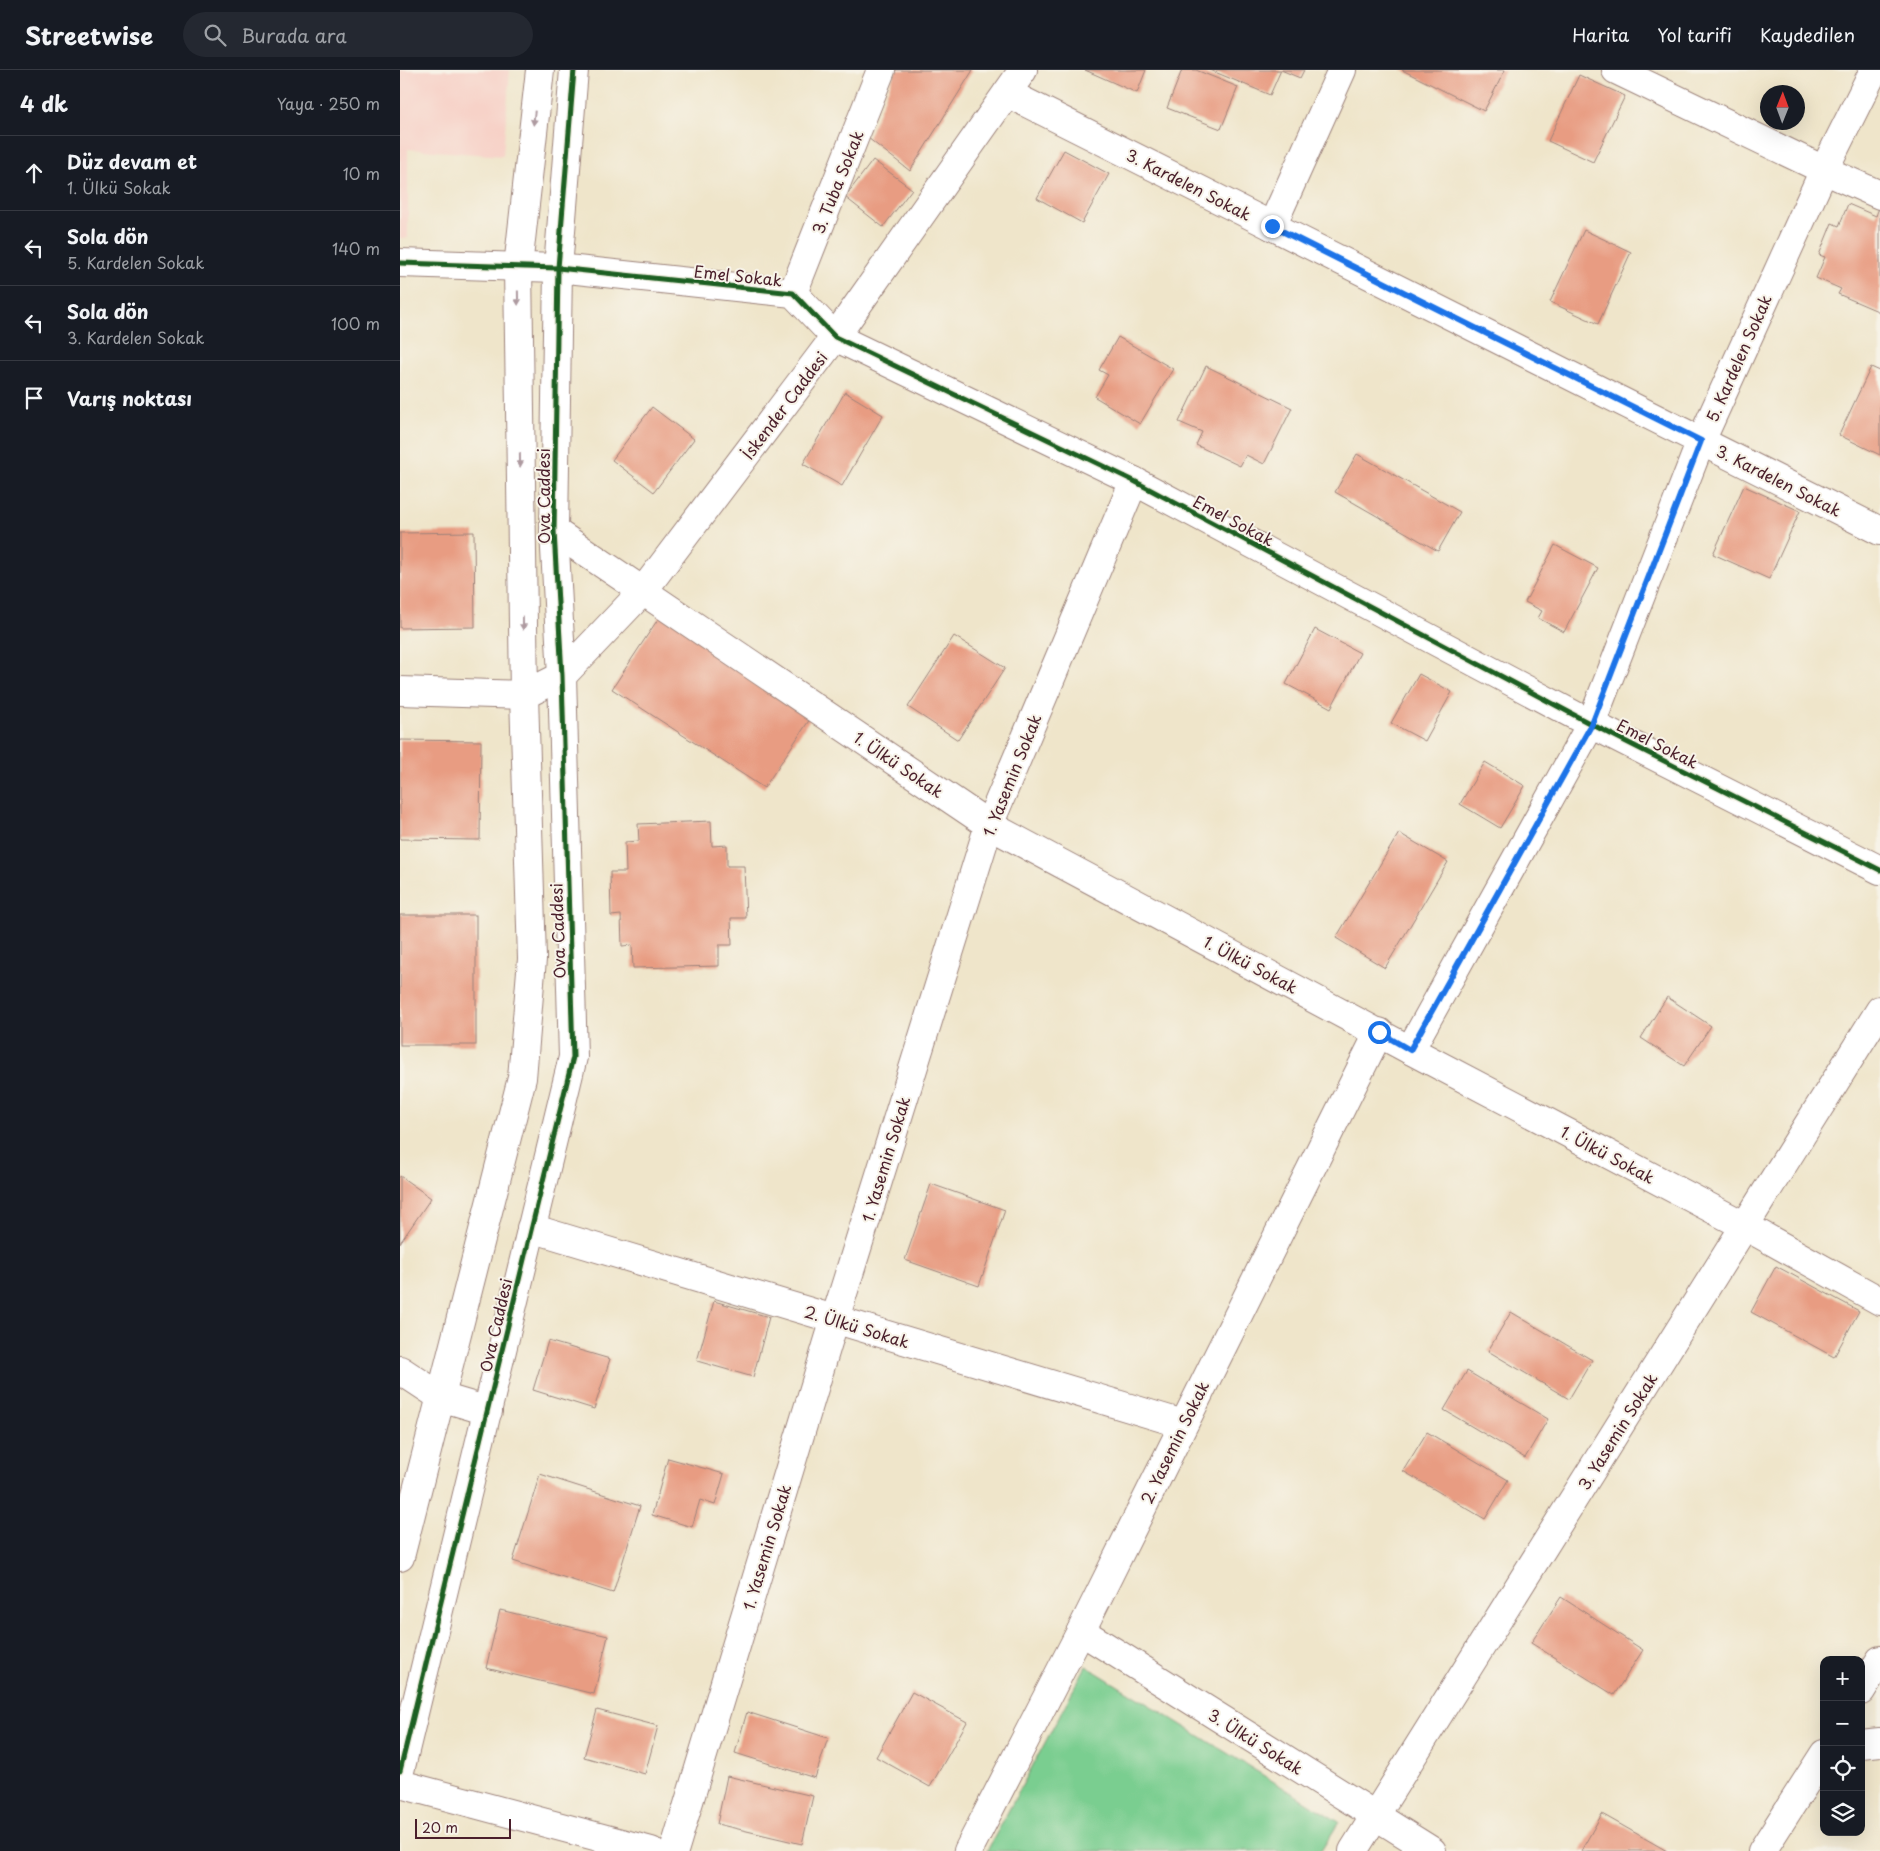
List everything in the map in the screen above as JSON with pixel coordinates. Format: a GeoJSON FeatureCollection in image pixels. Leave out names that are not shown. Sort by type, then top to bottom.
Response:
{"type":"FeatureCollection","features":[{"type":"Feature","properties":{"kind":"street","name":"Ova Caddesi"},"geometry":{"type":"LineString","coordinates":[[400,1557],[522,1078],[532,959],[524,695],[518,267],[540,70]]}},
{"type":"Feature","properties":{"kind":"street","name":"Ova Caddesi"},"geometry":{"type":"LineString","coordinates":[[400,1771],[573,1057],[562,676],[554,531],[558,268],[574,70]]}},
{"type":"Feature","properties":{"kind":"street","name":"3. Tuba Sokak"},"geometry":{"type":"LineString","coordinates":[[793,293],[881,70]]}},
{"type":"Feature","properties":{"kind":"street","name":"İskender Caddesi"},"geometry":{"type":"LineString","coordinates":[[524,695],[562,676],[644,591],[836,337],[1023,70]]}},
{"type":"Feature","properties":{"kind":"street"},"geometry":{"type":"LineString","coordinates":[[1272,226],[1342,70]]}},
{"type":"Feature","properties":{"kind":"street"},"geometry":{"type":"LineString","coordinates":[[1616,70],[1880,195]]}},
{"type":"Feature","properties":{"kind":"street","name":"5. Kardelen Sokak"},"geometry":{"type":"LineString","coordinates":[[1410,1050],[1592,724],[1701,441],[1824,170],[1874,70]]}},
{"type":"Feature","properties":{"kind":"street","name":"3. Kardelen Sokak"},"geometry":{"type":"LineString","coordinates":[[1007,93],[1880,531]]}},
{"type":"Feature","properties":{"kind":"street","name":"Emel Sokak"},"geometry":{"type":"LineString","coordinates":[[400,262],[558,268],[793,293],[836,337],[1134,481],[1592,724],[1880,870]]}},
{"type":"Feature","properties":{"kind":"street","name":"1. Yasemin Sokak"},"geometry":{"type":"LineString","coordinates":[[674,1851],[835,1319],[989,825],[1134,481]]}},
{"type":"Feature","properties":{"kind":"street","name":"1. Ülkü Sokak"},"geometry":{"type":"LineString","coordinates":[[554,531],[989,825],[1745,1226],[1880,1301]]}},
{"type":"Feature","properties":{"kind":"street"},"geometry":{"type":"LineString","coordinates":[[400,691],[524,695]]}},
{"type":"Feature","properties":{"kind":"street","name":"3. Yasemin Sokak"},"geometry":{"type":"LineString","coordinates":[[1353,1851],[1880,1010]]}},
{"type":"Feature","properties":{"kind":"street","name":"2. Yasemin Sokak"},"geometry":{"type":"LineString","coordinates":[[968,1851],[1081,1631],[1379,1032]]}},
{"type":"Feature","properties":{"kind":"street","name":"2. Ülkü Sokak"},"geometry":{"type":"LineString","coordinates":[[531,1228],[1183,1424]]}},
{"type":"Feature","properties":{"kind":"street"},"geometry":{"type":"LineString","coordinates":[[400,1370],[441,1397],[488,1411]]}},
{"type":"Feature","properties":{"kind":"street","name":"3. Ülkü Sokak"},"geometry":{"type":"LineString","coordinates":[[1081,1631],[1432,1851]]}},
{"type":"Feature","properties":{"kind":"street"},"geometry":{"type":"LineString","coordinates":[[1865,1684],[1880,1660]]}},
{"type":"Feature","properties":{"kind":"street"},"geometry":{"type":"LineString","coordinates":[[1865,1744],[1880,1742]]}},
{"type":"Feature","properties":{"kind":"street"},"geometry":{"type":"LineString","coordinates":[[1762,1851],[1820,1760]]}},
{"type":"Feature","properties":{"kind":"street"},"geometry":{"type":"LineString","coordinates":[[400,1784],[651,1851]]}},
{"type":"Feature","properties":{"kind":"shaded area"},"geometry":{"type":"Polygon","coordinates":[[[400,70],[510,70],[503,156],[408,149],[408,238],[400,238],[400,70]]]}},
{"type":"Feature","properties":{"kind":"green space"},"geometry":{"type":"Polygon","coordinates":[[[1086,1666],[1339,1822],[1321,1851],[987,1851],[1086,1666]]]}},
{"type":"Feature","properties":{"kind":"building"},"geometry":{"type":"Polygon","coordinates":[[[896,70],[973,70],[910,171],[868,138],[896,70]]]}},
{"type":"Feature","properties":{"kind":"building"},"geometry":{"type":"Polygon","coordinates":[[[1085,70],[1146,70],[1137,93],[1085,70]]]}},
{"type":"Feature","properties":{"kind":"building"},"geometry":{"type":"Polygon","coordinates":[[[1182,70],[1196,70],[1238,87],[1221,129],[1167,108],[1182,70]]]}},
{"type":"Feature","properties":{"kind":"building"},"geometry":{"type":"Polygon","coordinates":[[[1210,70],[1281,70],[1270,95],[1210,70]]]}},
{"type":"Feature","properties":{"kind":"building"},"geometry":{"type":"Polygon","coordinates":[[[1281,70],[1304,70],[1300,78],[1281,70]]]}},
{"type":"Feature","properties":{"kind":"building"},"geometry":{"type":"Polygon","coordinates":[[[1402,70],[1505,70],[1484,111],[1402,70]]]}},
{"type":"Feature","properties":{"kind":"building"},"geometry":{"type":"Polygon","coordinates":[[[1579,75],[1625,96],[1593,162],[1548,141],[1579,75]]]}},
{"type":"Feature","properties":{"kind":"building"},"geometry":{"type":"Polygon","coordinates":[[[1064,150],[1109,174],[1082,223],[1037,198],[1064,150]]]}},
{"type":"Feature","properties":{"kind":"building"},"geometry":{"type":"Polygon","coordinates":[[[873,160],[912,189],[883,227],[845,197],[873,160]]]}},
{"type":"Feature","properties":{"kind":"building"},"geometry":{"type":"Polygon","coordinates":[[[1848,204],[1876,216],[1880,205],[1880,312],[1838,294],[1841,289],[1816,278],[1825,257],[1819,255],[1832,223],[1839,226],[1848,204]]]}},
{"type":"Feature","properties":{"kind":"building"},"geometry":{"type":"Polygon","coordinates":[[[1584,230],[1631,252],[1598,324],[1550,302],[1584,230]]]}},
{"type":"Feature","properties":{"kind":"building"},"geometry":{"type":"Polygon","coordinates":[[[1118,337],[1173,369],[1140,424],[1095,397],[1108,375],[1099,370],[1118,337]]]}},
{"type":"Feature","properties":{"kind":"building"},"geometry":{"type":"Polygon","coordinates":[[[1206,366],[1292,408],[1264,464],[1246,455],[1240,466],[1196,445],[1202,432],[1179,422],[1206,366]]]}},
{"type":"Feature","properties":{"kind":"building"},"geometry":{"type":"Polygon","coordinates":[[[1871,367],[1880,371],[1880,455],[1839,435],[1871,367]]]}},
{"type":"Feature","properties":{"kind":"building"},"geometry":{"type":"Polygon","coordinates":[[[845,392],[883,415],[842,486],[803,464],[845,392]]]}},
{"type":"Feature","properties":{"kind":"building"},"geometry":{"type":"Polygon","coordinates":[[[652,407],[694,439],[654,492],[612,460],[652,407]]]}},
{"type":"Feature","properties":{"kind":"building"},"geometry":{"type":"Polygon","coordinates":[[[1357,454],[1460,512],[1438,551],[1335,492],[1357,454]]]}},
{"type":"Feature","properties":{"kind":"building"},"geometry":{"type":"Polygon","coordinates":[[[1744,486],[1800,511],[1769,579],[1713,554],[1744,486]]]}},
{"type":"Feature","properties":{"kind":"building"},"geometry":{"type":"Polygon","coordinates":[[[474,532],[475,627],[400,628],[400,533],[474,532]]]}},
{"type":"Feature","properties":{"kind":"building"},"geometry":{"type":"Polygon","coordinates":[[[1555,545],[1598,568],[1564,632],[1538,618],[1542,611],[1525,602],[1555,545]]]}},
{"type":"Feature","properties":{"kind":"building"},"geometry":{"type":"Polygon","coordinates":[[[662,613],[814,713],[764,788],[612,689],[662,613]]]}},
{"type":"Feature","properties":{"kind":"building"},"geometry":{"type":"Polygon","coordinates":[[[1315,629],[1360,653],[1331,708],[1286,684],[1315,629]]]}},
{"type":"Feature","properties":{"kind":"building"},"geometry":{"type":"Polygon","coordinates":[[[954,636],[1005,668],[958,740],[908,707],[954,636]]]}},
{"type":"Feature","properties":{"kind":"building"},"geometry":{"type":"Polygon","coordinates":[[[1419,674],[1452,692],[1425,741],[1391,723],[1419,674]]]}},
{"type":"Feature","properties":{"kind":"building"},"geometry":{"type":"Polygon","coordinates":[[[400,740],[481,741],[480,840],[400,839],[400,740]]]}},
{"type":"Feature","properties":{"kind":"building"},"geometry":{"type":"Polygon","coordinates":[[[1485,762],[1525,786],[1500,828],[1460,804],[1485,762]]]}},
{"type":"Feature","properties":{"kind":"building"},"geometry":{"type":"Polygon","coordinates":[[[711,821],[712,846],[727,845],[727,866],[744,866],[746,918],[731,918],[732,945],[719,945],[719,966],[633,968],[632,945],[622,946],[621,915],[611,916],[610,872],[626,872],[625,842],[639,841],[638,824],[711,821]]]}},
{"type":"Feature","properties":{"kind":"building"},"geometry":{"type":"Polygon","coordinates":[[[1399,833],[1448,862],[1385,968],[1336,938],[1399,833]]]}},
{"type":"Feature","properties":{"kind":"building"},"geometry":{"type":"Polygon","coordinates":[[[400,915],[476,915],[476,1045],[400,1045],[400,915]]]}},
{"type":"Feature","properties":{"kind":"building"},"geometry":{"type":"Polygon","coordinates":[[[1667,997],[1711,1026],[1684,1066],[1641,1038],[1667,997]]]}},
{"type":"Feature","properties":{"kind":"building"},"geometry":{"type":"Polygon","coordinates":[[[400,1176],[431,1198],[400,1243],[400,1176]]]}},
{"type":"Feature","properties":{"kind":"building"},"geometry":{"type":"Polygon","coordinates":[[[931,1184],[1005,1210],[979,1286],[905,1260],[931,1184]]]}},
{"type":"Feature","properties":{"kind":"building"},"geometry":{"type":"Polygon","coordinates":[[[1776,1266],[1859,1311],[1834,1357],[1751,1312],[1776,1266]]]}},
{"type":"Feature","properties":{"kind":"building"},"geometry":{"type":"Polygon","coordinates":[[[714,1301],[769,1317],[753,1377],[697,1361],[714,1301]]]}},
{"type":"Feature","properties":{"kind":"building"},"geometry":{"type":"Polygon","coordinates":[[[1511,1312],[1592,1360],[1569,1399],[1488,1351],[1511,1312]]]}},
{"type":"Feature","properties":{"kind":"building"},"geometry":{"type":"Polygon","coordinates":[[[548,1341],[610,1359],[594,1409],[533,1390],[548,1341]]]}},
{"type":"Feature","properties":{"kind":"building"},"geometry":{"type":"Polygon","coordinates":[[[1467,1371],[1548,1419],[1525,1458],[1444,1410],[1467,1371]]]}},
{"type":"Feature","properties":{"kind":"building"},"geometry":{"type":"Polygon","coordinates":[[[1427,1432],[1508,1480],[1485,1519],[1403,1471],[1427,1432]]]}},
{"type":"Feature","properties":{"kind":"building"},"geometry":{"type":"Polygon","coordinates":[[[668,1458],[724,1474],[715,1505],[700,1500],[692,1527],[652,1515],[668,1458]]]}},
{"type":"Feature","properties":{"kind":"building"},"geometry":{"type":"Polygon","coordinates":[[[540,1474],[640,1506],[613,1593],[513,1561],[540,1474]]]}},
{"type":"Feature","properties":{"kind":"building"},"geometry":{"type":"Polygon","coordinates":[[[1561,1597],[1643,1650],[1614,1695],[1531,1643],[1561,1597]]]}},
{"type":"Feature","properties":{"kind":"building"},"geometry":{"type":"Polygon","coordinates":[[[500,1610],[608,1636],[594,1694],[486,1668],[500,1610]]]}},
{"type":"Feature","properties":{"kind":"building"},"geometry":{"type":"Polygon","coordinates":[[[912,1692],[967,1722],[930,1787],[876,1757],[912,1692]]]}},
{"type":"Feature","properties":{"kind":"building"},"geometry":{"type":"Polygon","coordinates":[[[597,1710],[658,1726],[645,1774],[584,1757],[597,1710]]]}},
{"type":"Feature","properties":{"kind":"building"},"geometry":{"type":"Polygon","coordinates":[[[747,1712],[828,1738],[815,1778],[735,1753],[747,1712]]]}},
{"type":"Feature","properties":{"kind":"building"},"geometry":{"type":"Polygon","coordinates":[[[727,1776],[813,1796],[802,1844],[717,1824],[727,1776]]]}},
{"type":"Feature","properties":{"kind":"building"},"geometry":{"type":"Polygon","coordinates":[[[1602,1814],[1667,1851],[1581,1851],[1602,1814]]]}},
{"type":"Feature","properties":{"kind":"cycle path"},"geometry":{"type":"LineString","coordinates":[[400,1771],[573,1057],[562,676],[554,531],[558,268],[574,70]]}},
{"type":"Feature","properties":{"kind":"cycle path"},"geometry":{"type":"LineString","coordinates":[[400,263],[558,268],[793,293],[835,337],[1134,481],[1591,724],[1880,870]]}},
{"type":"Feature","properties":{"kind":"route"},"geometry":{"type":"LineString","coordinates":[[1272,226],[1701,441],[1592,724],[1410,1050],[1379,1032]]}}]}
